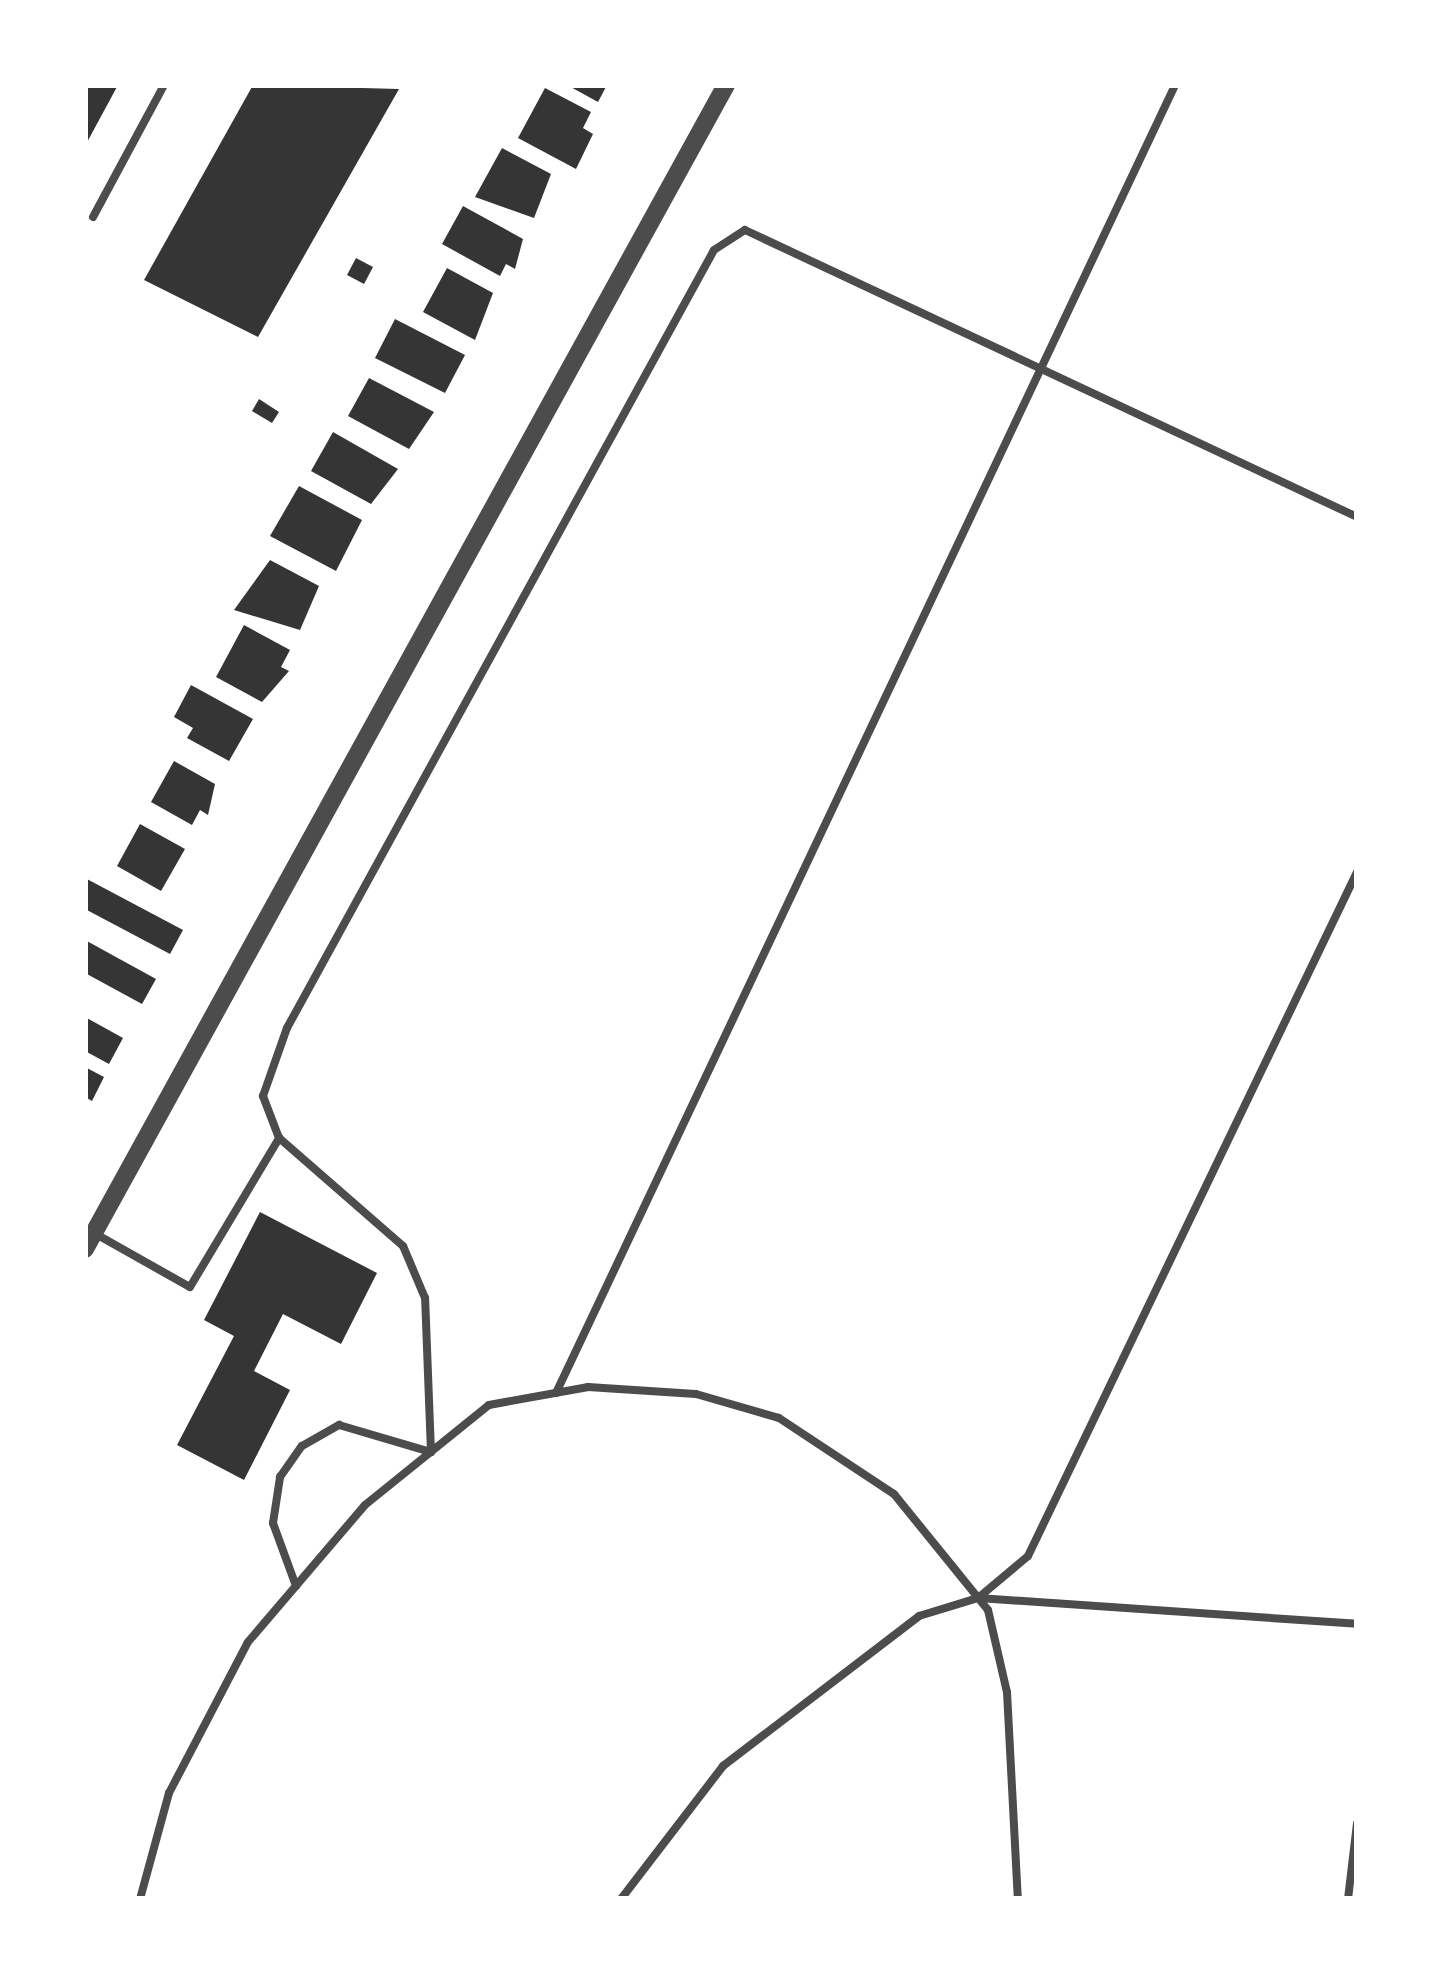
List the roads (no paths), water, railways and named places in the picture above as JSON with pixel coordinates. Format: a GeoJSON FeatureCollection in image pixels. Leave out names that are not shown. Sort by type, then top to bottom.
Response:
{"type":"FeatureCollection","features":[{"type":"Feature","properties":{"kind":"street"},"geometry":{"type":"LineString","coordinates":[[90,1241],[726,85]]}},
{"type":"Feature","properties":{"kind":"lane"},"geometry":{"type":"LineString","coordinates":[[93,217],[164,85]]}},
{"type":"Feature","properties":{"kind":"lane"},"geometry":{"type":"LineString","coordinates":[[556,1393],[1175,85]]}},
{"type":"Feature","properties":{"kind":"lane"},"geometry":{"type":"LineString","coordinates":[[431,1452],[426,1298],[403,1246],[279,1138],[263,1096],[287,1028],[714,250],[745,230],[1045,366],[1357,517]]}},
{"type":"Feature","properties":{"kind":"lane"},"geometry":{"type":"LineString","coordinates":[[978,1598],[1028,1556],[1357,872]]}},
{"type":"Feature","properties":{"kind":"lane"},"geometry":{"type":"LineString","coordinates":[[90,1241],[190,1288],[279,1138]]}},
{"type":"Feature","properties":{"kind":"lane"},"geometry":{"type":"LineString","coordinates":[[140,1899],[168,1794],[248,1642],[365,1505],[489,1405],[556,1393],[696,1394],[779,1418],[894,1494],[978,1598],[1007,1692],[1018,1899]]}},
{"type":"Feature","properties":{"kind":"lane"},"geometry":{"type":"LineString","coordinates":[[296,1586],[272,1522],[280,1478],[302,1446],[339,1426],[431,1452]]}},
{"type":"Feature","properties":{"kind":"lane"},"geometry":{"type":"LineString","coordinates":[[621,1899],[724,1766],[920,1616],[978,1598],[1357,1624]]}},
{"type":"Feature","properties":{"kind":"lane"},"geometry":{"type":"LineString","coordinates":[[1348,1899],[1357,1824]]}}]}
